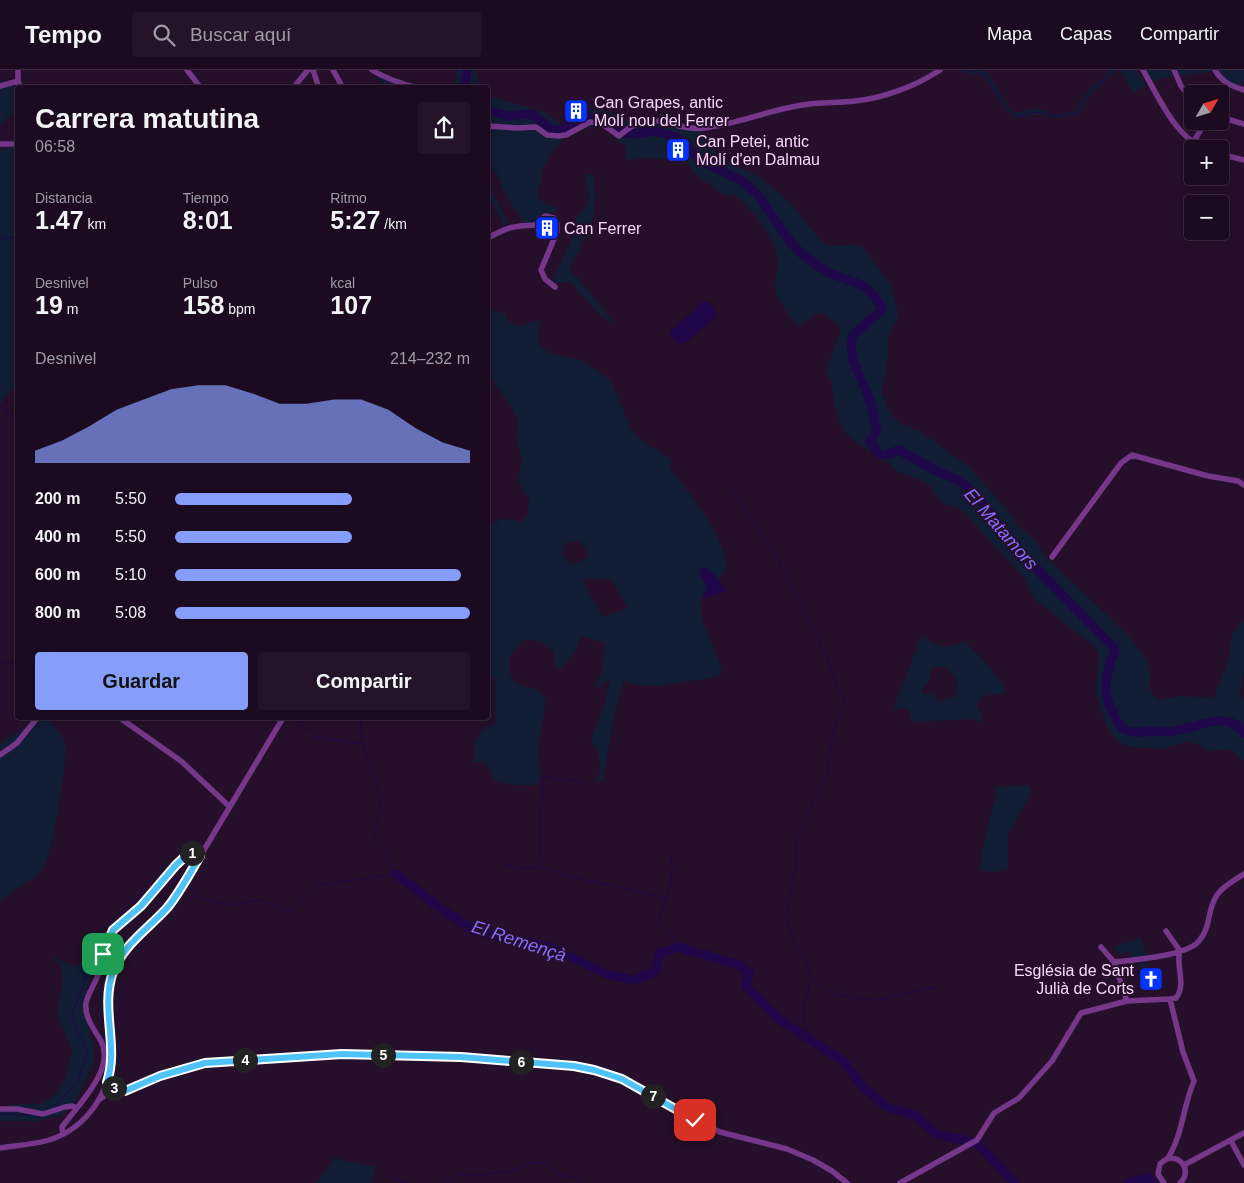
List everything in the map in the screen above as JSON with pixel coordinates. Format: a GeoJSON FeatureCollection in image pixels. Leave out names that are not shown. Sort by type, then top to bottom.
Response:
{"type":"FeatureCollection","features":[{"type":"Feature","properties":{"kind":"street"},"geometry":{"type":"LineString","coordinates":[[18,70],[20,85]]}},
{"type":"Feature","properties":{"kind":"street"},"geometry":{"type":"LineString","coordinates":[[187,70],[199,85]]}},
{"type":"Feature","properties":{"kind":"street"},"geometry":{"type":"LineString","coordinates":[[333,70],[341,85]]}},
{"type":"Feature","properties":{"kind":"street"},"geometry":{"type":"LineString","coordinates":[[372,70],[389,79],[408,85]]}},
{"type":"Feature","properties":{"kind":"street"},"geometry":{"type":"LineString","coordinates":[[490,126],[536,127],[547,135],[558,136],[566,135],[590,122],[602,123],[621,135],[631,126],[648,120],[690,128],[702,128],[736,122],[801,105],[873,98],[916,84],[940,70]]}},
{"type":"Feature","properties":{"kind":"street"},"geometry":{"type":"LineString","coordinates":[[1143,70],[1173,123],[1190,140]]}},
{"type":"Feature","properties":{"kind":"street"},"geometry":{"type":"LineString","coordinates":[[1174,70],[1184,90]]}},
{"type":"Feature","properties":{"kind":"street"},"geometry":{"type":"LineString","coordinates":[[1215,70],[1227,83],[1244,90]]}},
{"type":"Feature","properties":{"kind":"street"},"geometry":{"type":"LineString","coordinates":[[296,85],[310,72],[317,85]]}},
{"type":"Feature","properties":{"kind":"street"},"geometry":{"type":"LineString","coordinates":[[0,86],[18,80]]}},
{"type":"Feature","properties":{"kind":"street"},"geometry":{"type":"LineString","coordinates":[[1229,120],[1244,124]]}},
{"type":"Feature","properties":{"kind":"street"},"geometry":{"type":"LineString","coordinates":[[0,144],[15,144]]}},
{"type":"Feature","properties":{"kind":"street"},"geometry":{"type":"LineString","coordinates":[[1229,156],[1244,160]]}},
{"type":"Feature","properties":{"kind":"street"},"geometry":{"type":"LineString","coordinates":[[490,237],[511,227],[535,225],[545,216],[554,218],[558,223],[557,232],[542,270],[545,279],[555,287]]}},
{"type":"Feature","properties":{"kind":"street"},"geometry":{"type":"LineString","coordinates":[[1052,557],[1120,464],[1128,456],[1139,456],[1208,476],[1238,481],[1244,484]]}},
{"type":"Feature","properties":{"kind":"street"},"geometry":{"type":"LineString","coordinates":[[0,755],[17,743],[36,720]]}},
{"type":"Feature","properties":{"kind":"street"},"geometry":{"type":"LineString","coordinates":[[123,720],[181,760],[230,807]]}},
{"type":"Feature","properties":{"kind":"street"},"geometry":{"type":"LineString","coordinates":[[0,1148],[37,1143],[63,1134],[72,1129],[91,1112],[100,1099],[111,1066],[112,1050],[108,998],[113,973],[128,947],[166,909],[181,888],[282,720]]}},
{"type":"Feature","properties":{"kind":"street"},"geometry":{"type":"LineString","coordinates":[[63,1134],[62,1127],[98,1077],[104,1058],[103,1047],[90,1023],[86,1003],[98,975],[105,945],[113,930],[137,910],[189,853],[196,853],[199,859]]}},
{"type":"Feature","properties":{"kind":"street"},"geometry":{"type":"LineString","coordinates":[[1114,962],[1180,951],[1198,944],[1206,931],[1216,895],[1244,874]]}},
{"type":"Feature","properties":{"kind":"street"},"geometry":{"type":"LineString","coordinates":[[900,1183],[977,1140],[994,1113],[1019,1098],[1052,1061],[1081,1012],[1127,1001],[1170,1000],[1176,998],[1180,993],[1180,951],[1166,932]]}},
{"type":"Feature","properties":{"kind":"street"},"geometry":{"type":"LineString","coordinates":[[1101,947],[1114,962],[1127,1001]]}},
{"type":"Feature","properties":{"kind":"street"},"geometry":{"type":"LineString","coordinates":[[1154,1183],[1162,1181],[1158,1169],[1160,1164],[1168,1158],[1177,1142],[1187,1097],[1194,1081],[1183,1052],[1170,1000]]}},
{"type":"Feature","properties":{"kind":"street"},"geometry":{"type":"LineString","coordinates":[[100,1099],[114,1092],[125,1091],[182,1068],[205,1063],[342,1054],[461,1057],[574,1066],[622,1079],[720,1132],[787,1150],[813,1160],[832,1171],[846,1183]]}},
{"type":"Feature","properties":{"kind":"street"},"geometry":{"type":"LineString","coordinates":[[106,1085],[114,1092]]}},
{"type":"Feature","properties":{"kind":"street"},"geometry":{"type":"LineString","coordinates":[[0,1109],[43,1114],[65,1107],[72,1106],[77,1108]]}},
{"type":"Feature","properties":{"kind":"street"},"geometry":{"type":"LineString","coordinates":[[67,1120],[67,1125],[72,1129]]}},
{"type":"Feature","properties":{"kind":"street"},"geometry":{"type":"LineString","coordinates":[[1184,1165],[1244,1133]]}},
{"type":"Feature","properties":{"kind":"street"},"geometry":{"type":"LineString","coordinates":[[1231,1141],[1244,1165]]}},
{"type":"Feature","properties":{"kind":"street"},"geometry":{"type":"LineString","coordinates":[[1168,1158],[1174,1158],[1184,1165],[1185,1175],[1180,1183]]}},
{"type":"Feature","properties":{"kind":"shaded area"},"geometry":{"type":"Polygon","coordinates":[[[457,70],[476,70],[480,85],[453,85],[457,70]]]}},
{"type":"Feature","properties":{"kind":"shaded area"},"geometry":{"type":"Polygon","coordinates":[[[960,70],[984,71],[991,78],[1009,109],[1016,113],[1036,108],[1053,114],[1064,114],[1075,111],[1090,88],[1111,70],[1117,70],[1093,92],[1077,114],[1064,118],[1036,115],[1016,118],[1006,111],[983,76],[964,73],[960,70]]]}},
{"type":"Feature","properties":{"kind":"shaded area"},"geometry":{"type":"Polygon","coordinates":[[[1120,70],[1136,70],[1146,85],[1133,93],[1120,70]]]}},
{"type":"Feature","properties":{"kind":"shaded area"},"geometry":{"type":"Polygon","coordinates":[[[1146,70],[1171,70],[1173,75],[1153,82],[1146,70]]]}},
{"type":"Feature","properties":{"kind":"shaded area"},"geometry":{"type":"Polygon","coordinates":[[[1177,70],[1211,70],[1212,72],[1179,75],[1177,70]]]}},
{"type":"Feature","properties":{"kind":"shaded area"},"geometry":{"type":"Polygon","coordinates":[[[1218,70],[1244,70],[1244,79],[1241,87],[1228,81],[1218,70]]]}},
{"type":"Feature","properties":{"kind":"shaded area"},"geometry":{"type":"Polygon","coordinates":[[[379,72],[418,85],[386,85],[377,78],[379,72]]]}},
{"type":"Feature","properties":{"kind":"shaded area"},"geometry":{"type":"Polygon","coordinates":[[[0,80],[15,87],[15,109],[6,121],[0,124],[0,80]]]}},
{"type":"Feature","properties":{"kind":"shaded area"},"geometry":{"type":"Polygon","coordinates":[[[490,96],[545,112],[562,125],[583,112],[603,110],[622,117],[632,125],[640,122],[701,128],[709,144],[716,152],[725,160],[754,174],[775,189],[793,206],[822,242],[831,246],[854,244],[863,247],[891,285],[897,308],[897,320],[888,336],[888,355],[882,393],[889,411],[898,422],[924,434],[968,466],[1013,516],[1017,526],[1033,538],[1046,557],[1130,637],[1148,664],[1150,688],[1154,696],[1159,700],[1181,696],[1214,698],[1230,654],[1231,637],[1239,624],[1244,620],[1244,671],[1240,692],[1244,701],[1244,761],[1230,749],[1210,751],[1188,741],[1164,749],[1131,747],[1121,743],[1112,735],[1107,727],[1095,691],[1099,657],[1095,647],[1034,599],[1024,578],[965,513],[960,509],[943,504],[925,482],[899,472],[887,462],[856,443],[842,429],[834,404],[832,383],[826,371],[840,327],[823,313],[819,313],[798,326],[783,306],[777,294],[775,283],[778,265],[777,257],[765,228],[735,195],[725,196],[697,176],[685,160],[685,148],[672,145],[671,151],[675,155],[674,159],[643,158],[625,161],[626,151],[624,144],[616,141],[612,133],[600,125],[566,135],[554,149],[541,172],[542,180],[538,191],[539,198],[545,204],[559,208],[539,222],[525,224],[506,196],[498,177],[490,165],[490,96]]]}},
{"type":"Feature","properties":{"kind":"shaded area"},"geometry":{"type":"Polygon","coordinates":[[[15,147],[15,388],[7,395],[0,406],[0,149],[15,147]]]}},
{"type":"Feature","properties":{"kind":"shaded area"},"geometry":{"type":"Polygon","coordinates":[[[593,174],[594,211],[586,237],[569,271],[578,278],[616,325],[602,317],[570,282],[552,282],[577,228],[575,219],[588,202],[589,195],[586,175],[593,174]]]}},
{"type":"Feature","properties":{"kind":"shaded area"},"geometry":{"type":"Polygon","coordinates":[[[490,187],[509,224],[505,226],[491,200],[490,187]]]}},
{"type":"Feature","properties":{"kind":"shaded area"},"geometry":{"type":"Polygon","coordinates":[[[704,301],[713,307],[716,317],[686,342],[680,344],[671,337],[670,332],[704,301]]]}},
{"type":"Feature","properties":{"kind":"shaded area"},"geometry":{"type":"Polygon","coordinates":[[[490,310],[505,314],[508,321],[519,326],[540,320],[537,343],[549,353],[581,360],[612,383],[631,429],[644,442],[668,457],[672,462],[669,467],[713,528],[725,555],[726,566],[719,579],[705,567],[699,572],[707,587],[701,600],[703,620],[722,672],[717,677],[656,686],[636,685],[624,680],[613,722],[603,781],[596,782],[600,769],[598,753],[591,739],[604,705],[610,679],[598,688],[594,686],[601,675],[605,644],[581,635],[575,653],[560,669],[554,664],[554,652],[539,641],[525,640],[511,654],[509,664],[513,679],[520,685],[538,690],[546,700],[539,744],[540,779],[535,785],[509,785],[493,779],[488,766],[474,762],[475,742],[483,727],[495,725],[495,680],[490,674],[490,526],[503,519],[521,522],[528,515],[529,499],[518,481],[522,460],[516,436],[518,422],[510,403],[497,388],[490,372],[490,310]],[[577,541],[566,542],[562,555],[572,565],[588,557],[584,546],[577,541]],[[582,579],[603,617],[628,608],[611,579],[582,579]]]}},
{"type":"Feature","properties":{"kind":"shaded area"},"geometry":{"type":"Polygon","coordinates":[[[705,567],[719,579],[726,590],[705,599],[703,595],[707,587],[699,572],[701,568],[705,567]]]}},
{"type":"Feature","properties":{"kind":"shaded area"},"geometry":{"type":"Polygon","coordinates":[[[922,635],[932,643],[942,646],[952,646],[965,641],[994,672],[1006,693],[982,696],[977,707],[982,714],[980,723],[974,719],[911,722],[910,711],[906,708],[893,709],[922,635]],[[946,667],[931,669],[929,683],[922,689],[923,695],[932,692],[940,702],[956,696],[957,680],[946,667]]]}},
{"type":"Feature","properties":{"kind":"shaded area"},"geometry":{"type":"Polygon","coordinates":[[[49,720],[63,738],[65,754],[62,788],[51,847],[43,869],[0,902],[0,744],[28,725],[49,720]]]}},
{"type":"Feature","properties":{"kind":"shaded area"},"geometry":{"type":"Polygon","coordinates":[[[1029,785],[1032,792],[1008,835],[1008,869],[993,872],[979,869],[989,820],[997,795],[994,787],[1029,785]]]}},
{"type":"Feature","properties":{"kind":"shaded area"},"geometry":{"type":"Polygon","coordinates":[[[98,932],[99,948],[83,1003],[94,1049],[93,1064],[80,1094],[63,1115],[39,1121],[0,1121],[0,1107],[18,1104],[41,1104],[55,1095],[66,1076],[72,1051],[57,1014],[63,980],[60,964],[48,955],[74,966],[85,962],[98,932]]]}},
{"type":"Feature","properties":{"kind":"shaded area"},"geometry":{"type":"Polygon","coordinates":[[[1141,937],[1146,954],[1145,957],[1133,958],[1130,952],[1119,955],[1114,947],[1141,937]]]}},
{"type":"Feature","properties":{"kind":"shaded area"},"geometry":{"type":"Polygon","coordinates":[[[1139,960],[1145,960],[1151,973],[1145,976],[1149,983],[1153,985],[1149,988],[1138,969],[1141,967],[1139,960]]]}},
{"type":"Feature","properties":{"kind":"shaded area"},"geometry":{"type":"Polygon","coordinates":[[[334,1158],[376,1167],[371,1183],[317,1183],[334,1158]]]}},
{"type":"Feature","properties":{"kind":"waterway"},"geometry":{"type":"LineString","coordinates":[[192,70],[203,85]]}},
{"type":"Feature","properties":{"kind":"waterway","name":"El Matamors"},"geometry":{"type":"LineString","coordinates":[[464,85],[467,70]]}},
{"type":"Feature","properties":{"kind":"waterway"},"geometry":{"type":"LineString","coordinates":[[964,70],[984,74],[1007,110],[1017,117],[1035,112],[1064,116],[1076,112],[1091,90],[1114,70]]}},
{"type":"Feature","properties":{"kind":"waterway","name":"El Matamors"},"geometry":{"type":"LineString","coordinates":[[490,111],[507,116],[532,114],[552,130],[560,130],[588,118],[597,118],[610,121],[627,133],[634,134],[654,131],[670,135],[679,139],[701,161],[742,181],[758,195],[792,244],[803,255],[827,272],[864,286],[883,309],[853,335],[851,343],[853,360],[873,410],[877,432],[870,442],[880,454],[886,455],[899,450],[966,486],[991,514],[1017,551],[1111,645],[1115,651],[1109,667],[1106,690],[1110,705],[1120,726],[1127,731],[1133,732],[1170,731],[1220,721],[1229,722],[1237,726],[1244,733]]}},
{"type":"Feature","properties":{"kind":"waterway"},"geometry":{"type":"LineString","coordinates":[[0,239],[15,237]]}},
{"type":"Feature","properties":{"kind":"waterway"},"geometry":{"type":"LineString","coordinates":[[0,407],[15,418]]}},
{"type":"Feature","properties":{"kind":"waterway"},"geometry":{"type":"LineString","coordinates":[[728,487],[776,556],[820,642],[844,702],[833,734],[826,777],[810,808],[797,842],[796,863],[786,917],[797,949],[805,959],[810,974],[809,991],[804,1006],[806,1036]]}},
{"type":"Feature","properties":{"kind":"waterway"},"geometry":{"type":"LineString","coordinates":[[0,662],[12,663],[15,666]]}},
{"type":"Feature","properties":{"kind":"waterway"},"geometry":{"type":"LineString","coordinates":[[295,720],[316,737],[363,744]]}},
{"type":"Feature","properties":{"kind":"waterway","name":"El Remençà"},"geometry":{"type":"LineString","coordinates":[[186,883],[198,898],[231,905],[260,900],[291,912],[318,885],[396,874],[385,852],[373,838],[378,823],[378,785],[363,744],[360,720]]}},
{"type":"Feature","properties":{"kind":"waterway"},"geometry":{"type":"LineString","coordinates":[[542,867],[540,834],[543,777],[587,782]]}},
{"type":"Feature","properties":{"kind":"waterway"},"geometry":{"type":"LineString","coordinates":[[666,898],[672,878],[671,858]]}},
{"type":"Feature","properties":{"kind":"waterway"},"geometry":{"type":"LineString","coordinates":[[505,865],[521,868],[542,867],[565,875],[662,897],[665,899],[659,922],[674,939],[678,947]]}},
{"type":"Feature","properties":{"kind":"waterway","name":"El Remençà"},"geometry":{"type":"LineString","coordinates":[[396,874],[444,911],[474,931],[547,946],[609,975],[635,980],[655,972],[660,953],[678,947],[739,965],[749,973],[746,986],[779,1019],[843,1061],[863,1087],[886,1106],[916,1116],[936,1134],[977,1143],[1015,1183]]}},
{"type":"Feature","properties":{"kind":"waterway","name":"El Remençà"},"geometry":{"type":"LineString","coordinates":[[163,883],[181,877],[184,880]]}},
{"type":"Feature","properties":{"kind":"waterway","name":"El Remençà"},"geometry":{"type":"LineString","coordinates":[[54,1107],[78,1081],[88,1052],[71,1017],[106,925],[146,890],[155,887]]}},
{"type":"Feature","properties":{"kind":"waterway"},"geometry":{"type":"LineString","coordinates":[[812,982],[833,994],[876,1000],[936,987]]}},
{"type":"Feature","properties":{"kind":"waterway"},"geometry":{"type":"LineString","coordinates":[[841,984],[846,997]]}},
{"type":"Feature","properties":{"kind":"waterway","name":"El Remençà"},"geometry":{"type":"LineString","coordinates":[[0,1114],[32,1115]]}},
{"type":"Feature","properties":{"kind":"waterway"},"geometry":{"type":"LineString","coordinates":[[444,1183],[457,1174],[480,1175],[510,1171],[534,1162],[545,1164],[559,1175],[580,1179],[584,1183]]}},
{"type":"Feature","properties":{"kind":"waterway"},"geometry":{"type":"LineString","coordinates":[[387,1175],[406,1183]]}},
{"type":"Feature","properties":{"kind":"waterway","name":"El Remençà"},"geometry":{"type":"LineString","coordinates":[[1128,1183],[1148,1177],[1152,1183]]}},
{"type":"Feature","properties":{"kind":"place","name":"Can Grapes, antic Molí nou del Ferrer"},"geometry":{"type":"Point","coordinates":[576,111]}},
{"type":"Feature","properties":{"kind":"place","name":"Can Petei, antic Molí d'en Dalmau"},"geometry":{"type":"Point","coordinates":[678,150]}},
{"type":"Feature","properties":{"kind":"place","name":"Can Ferrer"},"geometry":{"type":"Point","coordinates":[547,228]}},
{"type":"Feature","properties":{"kind":"place","name":"Església de Sant Julià de Corts"},"geometry":{"type":"Point","coordinates":[1151,979]}},
{"type":"Feature","properties":{"kind":"route"},"geometry":{"type":"LineString","coordinates":[[103,954],[105,945],[113,930],[141,906],[176,865],[189,853],[196,853],[200,856],[172,902],[128,947],[113,973],[108,998],[112,1050],[107,1082],[120,1092],[182,1068],[205,1063],[342,1054],[461,1057],[574,1066],[594,1070],[622,1079],[695,1120]]}}]}
